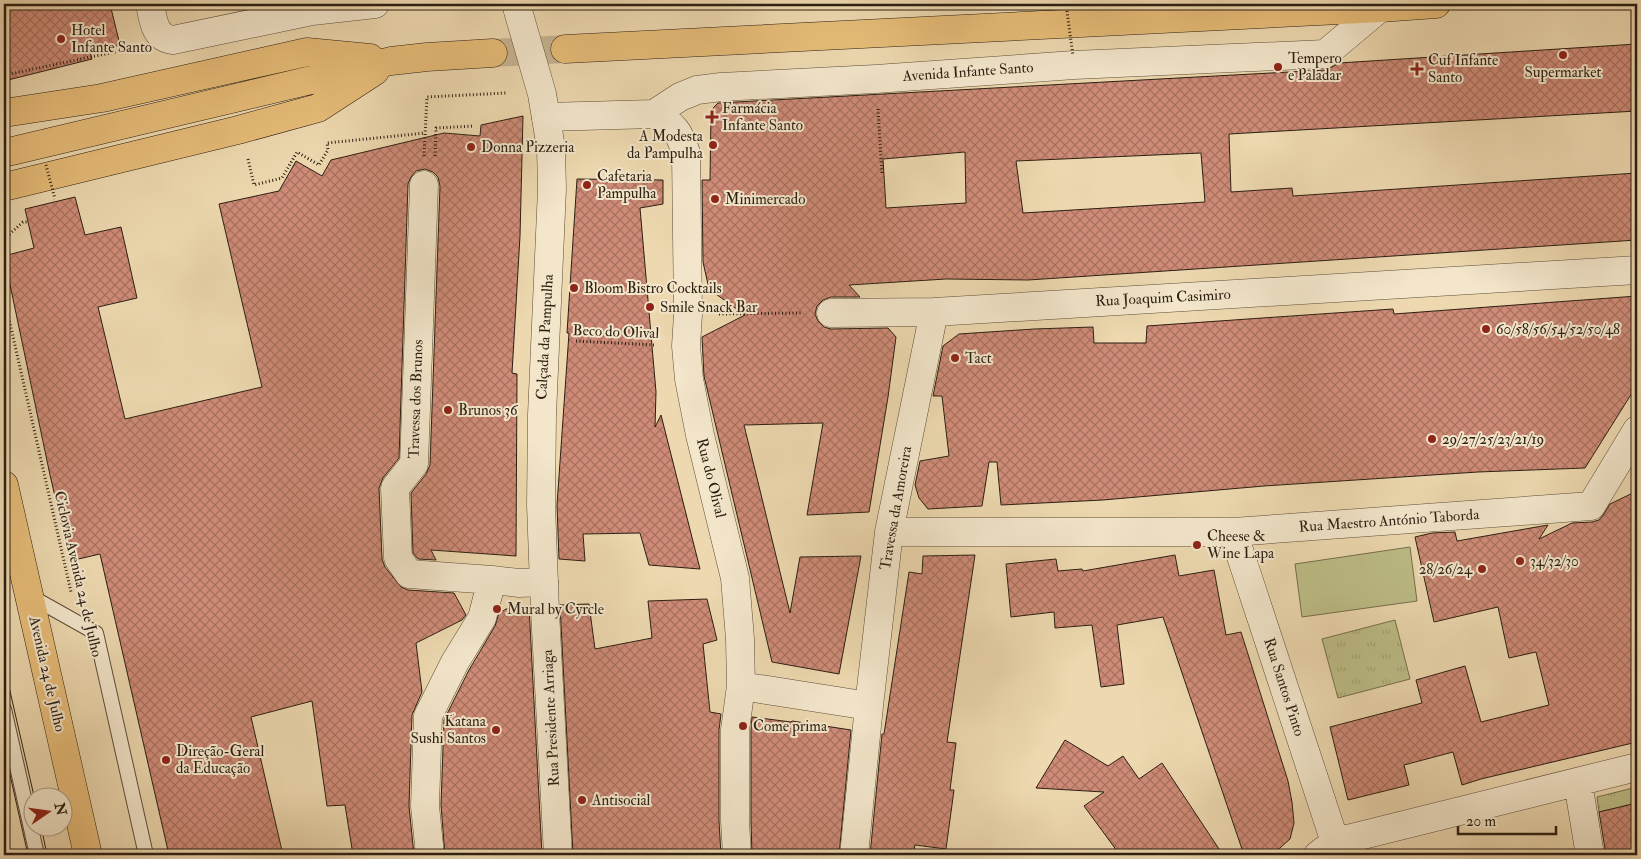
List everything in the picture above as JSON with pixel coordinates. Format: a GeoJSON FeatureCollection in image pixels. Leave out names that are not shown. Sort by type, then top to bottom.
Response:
{"type":"FeatureCollection","features":[{"type":"Feature","properties":{"kind":"main road"},"geometry":{"type":"LineString","coordinates":[[565,49],[1436,4]]}},
{"type":"Feature","properties":{"kind":"main road"},"geometry":{"type":"LineString","coordinates":[[4,113],[102,98],[307,52],[391,61]]}},
{"type":"Feature","properties":{"kind":"main road"},"geometry":{"type":"LineString","coordinates":[[4,152],[391,61],[493,53]]}},
{"type":"Feature","properties":{"kind":"main road"},"geometry":{"type":"LineString","coordinates":[[4,187],[245,128],[318,108],[391,61]]}},
{"type":"Feature","properties":{"kind":"main road","name":"Avenida 24 de Julho"},"geometry":{"type":"LineString","coordinates":[[5,483],[88,855]]}},
{"type":"Feature","properties":{"kind":"street"},"geometry":{"type":"LineString","coordinates":[[150,4],[156,29],[163,37],[169,40],[180,40],[312,11],[375,4]]}},
{"type":"Feature","properties":{"kind":"street","name":"Calçada da Pampulha"},"geometry":{"type":"LineString","coordinates":[[517,4],[544,106],[551,148],[552,190],[541,469],[544,582]]}},
{"type":"Feature","properties":{"kind":"street","name":"Avenida Infante Santo"},"geometry":{"type":"LineString","coordinates":[[654,114],[680,97],[697,90],[721,87],[876,79],[1074,65],[1326,54],[1380,8]]}},
{"type":"Feature","properties":{"kind":"street"},"geometry":{"type":"LineString","coordinates":[[544,106],[654,114]]}},
{"type":"Feature","properties":{"kind":"street","name":"Rua do Olival"},"geometry":{"type":"LineString","coordinates":[[654,114],[670,123],[681,138],[686,153],[688,314],[686,346],[689,379],[700,435],[735,578],[740,639],[741,686],[736,730],[735,821],[737,855]]}},
{"type":"Feature","properties":{"kind":"street","name":"Travessa dos Brunos"},"geometry":{"type":"LineString","coordinates":[[424,185],[414,464],[395,488],[398,558],[409,574],[492,580],[519,584],[544,582]]}},
{"type":"Feature","properties":{"kind":"street","name":"Rua Joaquim Casimiro"},"geometry":{"type":"LineString","coordinates":[[831,313],[934,312],[1637,270]]}},
{"type":"Feature","properties":{"kind":"street","name":"Travessa da Amoreira"},"geometry":{"type":"LineString","coordinates":[[854,855],[889,532],[934,312]]}},
{"type":"Feature","properties":{"kind":"street","name":"Rua Maestro António Taborda"},"geometry":{"type":"LineString","coordinates":[[889,532],[1233,532],[1591,506],[1637,430]]}},
{"type":"Feature","properties":{"kind":"street","name":"Rua Santos Pinto"},"geometry":{"type":"LineString","coordinates":[[1233,532],[1326,848]]}},
{"type":"Feature","properties":{"kind":"street"},"geometry":{"type":"LineString","coordinates":[[430,855],[426,806],[428,716],[455,662],[482,618],[492,580]]}},
{"type":"Feature","properties":{"kind":"street","name":"Rua Presidente Arriaga"},"geometry":{"type":"LineString","coordinates":[[544,582],[558,855]]}},
{"type":"Feature","properties":{"kind":"street"},"geometry":{"type":"LineString","coordinates":[[741,686],[869,706]]}},
{"type":"Feature","properties":{"kind":"street"},"geometry":{"type":"LineString","coordinates":[[1326,848],[1637,767]]}},
{"type":"Feature","properties":{"kind":"street"},"geometry":{"type":"LineString","coordinates":[[1578,783],[1590,855]]}},
{"type":"Feature","properties":{"kind":"lane"},"geometry":{"type":"LineString","coordinates":[[30,596],[96,633],[146,855]]}},
{"type":"Feature","properties":{"kind":"lane"},"geometry":{"type":"LineString","coordinates":[[4,709],[37,855]]}},
{"type":"Feature","properties":{"kind":"path"},"geometry":{"type":"LineString","coordinates":[[1066,4],[1073,56]]}},
{"type":"Feature","properties":{"kind":"path"},"geometry":{"type":"LineString","coordinates":[[4,68],[5,75],[128,48]]}},
{"type":"Feature","properties":{"kind":"path"},"geometry":{"type":"LineString","coordinates":[[876,79],[882,175]]}},
{"type":"Feature","properties":{"kind":"path"},"geometry":{"type":"LineString","coordinates":[[248,157],[254,185],[282,178],[297,152],[319,166],[328,150],[327,143],[425,133],[427,97],[506,93]]}},
{"type":"Feature","properties":{"kind":"path"},"geometry":{"type":"LineString","coordinates":[[424,185],[434,185],[436,128],[474,126]]}},
{"type":"Feature","properties":{"kind":"path"},"geometry":{"type":"LineString","coordinates":[[46,165],[54,199]]}},
{"type":"Feature","properties":{"kind":"path"},"geometry":{"type":"LineString","coordinates":[[4,239],[23,222],[28,222]]}},
{"type":"Feature","properties":{"kind":"path","name":"Ciclovia Avenida 24 de Julho"},"geometry":{"type":"LineString","coordinates":[[4,297],[78,623]]}},
{"type":"Feature","properties":{"kind":"path"},"geometry":{"type":"LineString","coordinates":[[688,314],[831,313]]}},
{"type":"Feature","properties":{"kind":"path","name":"Beco do Olival"},"geometry":{"type":"LineString","coordinates":[[545,340],[686,346]]}},
{"type":"Feature","properties":{"kind":"green space"},"geometry":{"type":"Polygon","coordinates":[[[1410,547],[1417,601],[1302,617],[1295,564],[1410,547]]]}},
{"type":"Feature","properties":{"kind":"green space"},"geometry":{"type":"Polygon","coordinates":[[[1395,620],[1410,679],[1338,698],[1322,639],[1395,620]]]}},
{"type":"Feature","properties":{"kind":"green space"},"geometry":{"type":"Polygon","coordinates":[[[1637,787],[1637,803],[1599,812],[1597,797],[1637,787]]]}},
{"type":"Feature","properties":{"kind":"building","name":"Hotel Infante Santo"},"geometry":{"type":"Polygon","coordinates":[[[4,4],[110,4],[120,45],[90,52],[92,59],[4,81],[4,4]]]}},
{"type":"Feature","properties":{"kind":"building"},"geometry":{"type":"Polygon","coordinates":[[[1637,44],[1637,111],[1229,134],[1231,192],[1292,188],[1293,196],[1637,173],[1637,240],[1028,280],[946,279],[849,285],[860,297],[831,297],[823,300],[817,306],[815,314],[818,321],[824,327],[831,329],[888,328],[896,337],[869,512],[807,515],[823,423],[744,425],[790,613],[800,557],[861,556],[839,674],[772,662],[704,376],[702,337],[745,315],[709,289],[703,262],[702,180],[710,180],[711,113],[714,107],[718,103],[1326,70],[1339,63],[1637,44]],[[965,152],[883,159],[886,208],[966,203],[965,152]],[[1201,153],[1016,161],[1023,213],[1205,202],[1201,153]]]}},
{"type":"Feature","properties":{"kind":"building"},"geometry":{"type":"Polygon","coordinates":[[[523,116],[520,236],[512,373],[517,374],[516,556],[431,550],[436,560],[418,559],[413,553],[411,493],[426,474],[430,465],[440,186],[438,177],[433,172],[425,169],[416,171],[408,184],[399,458],[383,478],[379,488],[382,559],[385,567],[401,587],[408,590],[454,593],[466,615],[462,620],[416,643],[422,692],[412,715],[409,806],[414,855],[353,855],[345,805],[327,806],[312,701],[251,717],[283,855],[169,855],[100,554],[70,561],[50,475],[4,256],[34,248],[25,209],[75,197],[85,235],[121,227],[137,298],[98,307],[125,419],[262,387],[219,204],[279,191],[296,161],[322,176],[331,160],[444,133],[480,136],[481,125],[523,116]]]}},
{"type":"Feature","properties":{"kind":"building"},"geometry":{"type":"Polygon","coordinates":[[[577,179],[663,180],[663,204],[640,208],[656,392],[655,427],[661,415],[700,569],[649,565],[640,533],[583,534],[585,561],[559,559],[557,505],[577,179]]]}},
{"type":"Feature","properties":{"kind":"building"},"geometry":{"type":"Polygon","coordinates":[[[1637,296],[1637,385],[1585,468],[1478,472],[1264,486],[1103,500],[1001,505],[997,462],[989,462],[982,506],[928,509],[919,498],[915,485],[920,461],[949,456],[942,396],[933,396],[943,346],[959,334],[1093,327],[1094,343],[1146,343],[1147,326],[1393,309],[1394,314],[1637,296]]]}},
{"type":"Feature","properties":{"kind":"building"},"geometry":{"type":"Polygon","coordinates":[[[1637,491],[1637,742],[1462,785],[1453,752],[1404,765],[1409,785],[1348,800],[1330,727],[1422,703],[1416,680],[1465,666],[1481,722],[1549,705],[1536,652],[1509,658],[1498,607],[1434,622],[1415,537],[1432,533],[1455,532],[1457,541],[1548,525],[1539,539],[1572,523],[1599,520],[1610,504],[1637,491]]]}},
{"type":"Feature","properties":{"kind":"building"},"geometry":{"type":"Polygon","coordinates":[[[975,555],[947,742],[956,743],[950,790],[954,790],[946,849],[915,845],[913,855],[870,855],[882,734],[884,734],[909,572],[922,574],[923,556],[975,555]]]}},
{"type":"Feature","properties":{"kind":"building"},"geometry":{"type":"Polygon","coordinates":[[[1175,555],[1179,576],[1214,570],[1226,635],[1241,632],[1288,781],[1292,802],[1294,823],[1290,839],[1272,855],[1244,855],[1163,617],[1117,625],[1124,684],[1101,687],[1092,625],[1055,628],[1054,612],[1011,617],[1006,564],[1056,559],[1058,571],[1082,569],[1083,571],[1175,555]]]}},
{"type":"Feature","properties":{"kind":"building"},"geometry":{"type":"Polygon","coordinates":[[[707,599],[717,640],[703,644],[710,712],[721,714],[719,730],[719,821],[721,855],[573,855],[560,605],[589,604],[595,649],[652,638],[648,601],[707,599]]]}},
{"type":"Feature","properties":{"kind":"building"},"geometry":{"type":"Polygon","coordinates":[[[529,606],[542,855],[445,855],[441,805],[444,720],[469,670],[495,626],[499,613],[510,607],[529,606]]]}},
{"type":"Feature","properties":{"kind":"building"},"geometry":{"type":"Polygon","coordinates":[[[752,717],[851,730],[839,855],[752,855],[752,717]]]}},
{"type":"Feature","properties":{"kind":"building"},"geometry":{"type":"Polygon","coordinates":[[[1065,740],[1108,766],[1123,756],[1139,779],[1162,763],[1223,855],[1120,855],[1084,806],[1104,792],[1036,788],[1065,740]]]}},
{"type":"Feature","properties":{"kind":"building"},"geometry":{"type":"Polygon","coordinates":[[[1637,803],[1637,855],[1606,855],[1599,812],[1637,803]]]}},
{"type":"Feature","properties":{"kind":"tunnel"},"geometry":{"type":"LineString","coordinates":[[493,53],[565,49]]}},
{"type":"Feature","properties":{"kind":"tram line"},"geometry":{"type":"LineString","coordinates":[[4,665],[32,786]]}},
{"type":"Feature","properties":{"kind":"tram line"},"geometry":{"type":"LineString","coordinates":[[4,748],[28,855]]}},
{"type":"Feature","properties":{"kind":"tram line"},"geometry":{"type":"LineString","coordinates":[[43,836],[47,855]]}},
{"type":"Feature","properties":{"kind":"place","name":"Hotel Infante Santo"},"geometry":{"type":"Point","coordinates":[61,39]}},
{"type":"Feature","properties":{"kind":"place","name":"Supermarket"},"geometry":{"type":"Point","coordinates":[1563,55]}},
{"type":"Feature","properties":{"kind":"place","name":"Tempero e Paladar"},"geometry":{"type":"Point","coordinates":[1278,67]}},
{"type":"Feature","properties":{"kind":"place","name":"Cuf Infante Santo"},"geometry":{"type":"Point","coordinates":[1417,69]}},
{"type":"Feature","properties":{"kind":"place","name":"Farmácia Infante Santo"},"geometry":{"type":"Point","coordinates":[712,117]}},
{"type":"Feature","properties":{"kind":"place","name":"A Modesta da Pampulha"},"geometry":{"type":"Point","coordinates":[713,145]}},
{"type":"Feature","properties":{"kind":"place","name":"Donna Pizzeria"},"geometry":{"type":"Point","coordinates":[471,147]}},
{"type":"Feature","properties":{"kind":"place","name":"Cafetaria Pampulha"},"geometry":{"type":"Point","coordinates":[587,185]}},
{"type":"Feature","properties":{"kind":"place","name":"Minimercado"},"geometry":{"type":"Point","coordinates":[715,199]}},
{"type":"Feature","properties":{"kind":"place","name":"Bloom Bistro Cocktails"},"geometry":{"type":"Point","coordinates":[574,288]}},
{"type":"Feature","properties":{"kind":"place","name":"Smile Snack Bar"},"geometry":{"type":"Point","coordinates":[650,307]}},
{"type":"Feature","properties":{"kind":"place","name":"60/58/56/54/52/50/48"},"geometry":{"type":"Point","coordinates":[1486,329]}},
{"type":"Feature","properties":{"kind":"place","name":"Tact"},"geometry":{"type":"Point","coordinates":[955,358]}},
{"type":"Feature","properties":{"kind":"place","name":"Brunos 36"},"geometry":{"type":"Point","coordinates":[448,410]}},
{"type":"Feature","properties":{"kind":"place","name":"29/27/25/23/21/19"},"geometry":{"type":"Point","coordinates":[1432,439]}},
{"type":"Feature","properties":{"kind":"place","name":"Cheese & Wine Lapa"},"geometry":{"type":"Point","coordinates":[1197,545]}},
{"type":"Feature","properties":{"kind":"place","name":"34/32/30"},"geometry":{"type":"Point","coordinates":[1520,561]}},
{"type":"Feature","properties":{"kind":"place","name":"28/26/24"},"geometry":{"type":"Point","coordinates":[1482,569]}},
{"type":"Feature","properties":{"kind":"place","name":"Mural by Cyrcle"},"geometry":{"type":"Point","coordinates":[497,609]}},
{"type":"Feature","properties":{"kind":"place","name":"Come prima"},"geometry":{"type":"Point","coordinates":[743,726]}},
{"type":"Feature","properties":{"kind":"place","name":"Katana Sushi Santos"},"geometry":{"type":"Point","coordinates":[496,730]}},
{"type":"Feature","properties":{"kind":"place","name":"Direção-Geral da Educação"},"geometry":{"type":"Point","coordinates":[166,760]}},
{"type":"Feature","properties":{"kind":"place","name":"Antisocial"},"geometry":{"type":"Point","coordinates":[582,800]}}]}
